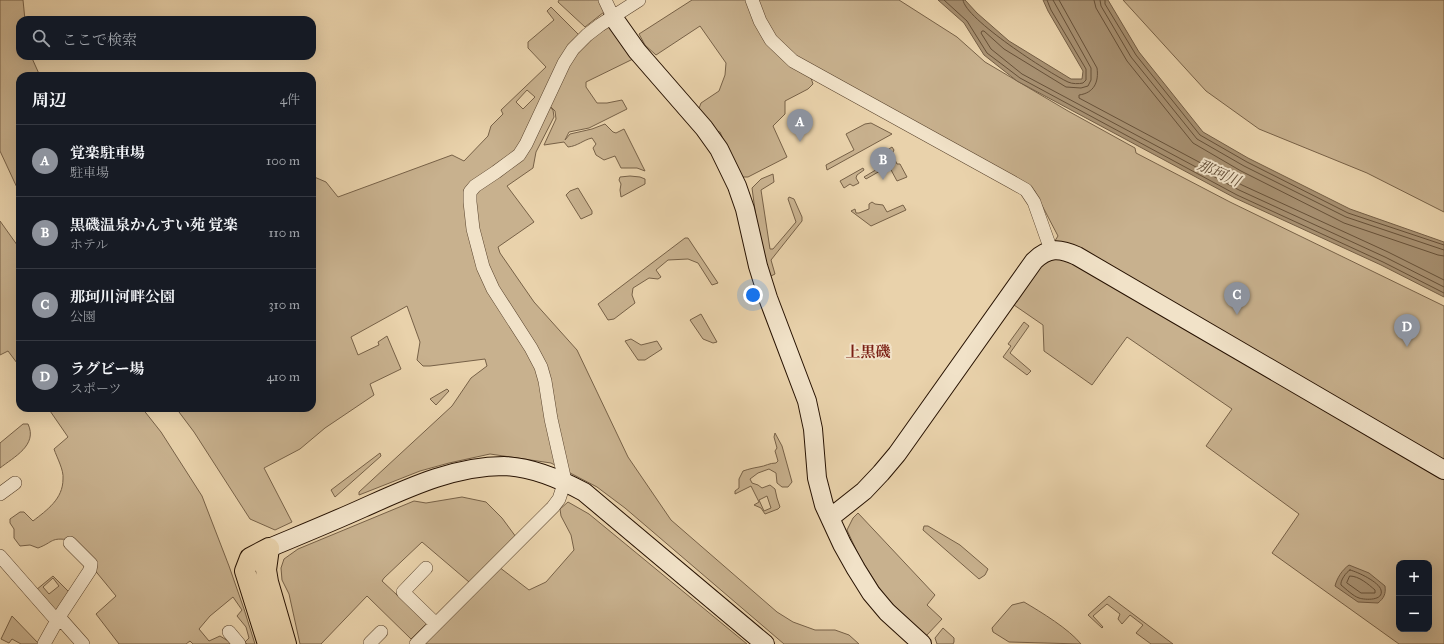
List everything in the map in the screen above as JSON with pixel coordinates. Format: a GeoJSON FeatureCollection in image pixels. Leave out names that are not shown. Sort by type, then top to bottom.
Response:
{"type":"FeatureCollection","features":[{"type":"Feature","properties":{"kind":"main road"},"geometry":{"type":"LineString","coordinates":[[268,548],[250,558],[245,571],[268,644]]}},
{"type":"Feature","properties":{"kind":"main road"},"geometry":{"type":"LineString","coordinates":[[268,548],[266,570],[267,576],[286,644]]}},
{"type":"Feature","properties":{"kind":"street"},"geometry":{"type":"LineString","coordinates":[[605,0],[613,17],[637,51],[719,149],[737,186],[745,209],[758,266],[768,298],[809,408],[813,429],[817,478],[824,505],[856,570],[871,593],[887,612],[922,644]]}},
{"type":"Feature","properties":{"kind":"street"},"geometry":{"type":"LineString","coordinates":[[416,644],[553,508],[565,481],[541,367],[531,348],[493,289],[483,268],[473,229],[470,192],[475,186],[519,155],[526,144],[570,54],[587,35],[600,24],[639,0]]}},
{"type":"Feature","properties":{"kind":"street"},"geometry":{"type":"LineString","coordinates":[[752,0],[760,21],[770,40],[793,61],[1026,190],[1034,202],[1052,250]]}},
{"type":"Feature","properties":{"kind":"street"},"geometry":{"type":"LineString","coordinates":[[830,518],[864,491],[897,454],[1034,261],[1040,255],[1052,250],[1065,250],[1077,256],[1444,470]]}},
{"type":"Feature","properties":{"kind":"street"},"geometry":{"type":"LineString","coordinates":[[268,548],[408,488],[457,472],[506,466],[534,470],[565,481],[584,492],[765,644]]}},
{"type":"Feature","properties":{"kind":"street"},"geometry":{"type":"LineString","coordinates":[[0,494],[15,483]]}},
{"type":"Feature","properties":{"kind":"street"},"geometry":{"type":"LineString","coordinates":[[44,644],[58,619],[90,570],[91,564],[70,544]]}},
{"type":"Feature","properties":{"kind":"street"},"geometry":{"type":"LineString","coordinates":[[0,556],[83,644]]}},
{"type":"Feature","properties":{"kind":"street"},"geometry":{"type":"LineString","coordinates":[[426,568],[403,592],[436,624]]}},
{"type":"Feature","properties":{"kind":"street"},"geometry":{"type":"LineString","coordinates":[[228,632],[239,644]]}},
{"type":"Feature","properties":{"kind":"street"},"geometry":{"type":"LineString","coordinates":[[370,644],[381,632]]}},
{"type":"Feature","properties":{"kind":"shaded area"},"geometry":{"type":"Polygon","coordinates":[[[0,0],[23,0],[25,16],[16,16],[16,60],[33,60],[38,72],[16,72],[16,185],[0,151],[0,0]]]}},
{"type":"Feature","properties":{"kind":"shaded area"},"geometry":{"type":"Polygon","coordinates":[[[559,0],[602,0],[604,12],[585,27],[558,2],[559,0]]]}},
{"type":"Feature","properties":{"kind":"shaded area"},"geometry":{"type":"Polygon","coordinates":[[[692,0],[747,0],[756,22],[770,48],[788,63],[811,78],[813,84],[808,89],[785,101],[785,114],[773,126],[787,157],[748,177],[742,177],[737,170],[720,132],[715,131],[698,111],[701,103],[719,91],[725,75],[726,63],[700,26],[656,55],[645,45],[639,34],[692,0]]]}},
{"type":"Feature","properties":{"kind":"shaded area"},"geometry":{"type":"Polygon","coordinates":[[[757,0],[899,0],[957,37],[985,62],[1068,111],[1135,148],[1136,153],[1230,202],[1444,306],[1444,644],[1399,644],[1272,553],[1299,514],[1206,446],[1232,409],[1127,337],[1092,385],[1044,351],[1043,325],[1014,305],[1058,236],[1034,190],[801,61],[775,39],[757,0]]]}},
{"type":"Feature","properties":{"kind":"shaded area"},"geometry":{"type":"Polygon","coordinates":[[[1123,0],[1444,0],[1444,212],[1367,173],[1259,129],[1206,91],[1123,0]]]}},
{"type":"Feature","properties":{"kind":"shaded area"},"geometry":{"type":"Polygon","coordinates":[[[551,7],[579,35],[542,100],[553,110],[554,117],[536,152],[533,168],[507,186],[534,222],[498,247],[500,253],[534,302],[577,350],[628,457],[671,520],[777,612],[793,622],[815,630],[835,630],[849,635],[859,644],[784,644],[625,508],[597,487],[551,463],[490,454],[420,471],[359,495],[359,492],[452,406],[471,378],[487,366],[485,359],[423,366],[417,360],[420,342],[407,306],[351,337],[358,355],[379,345],[378,342],[387,336],[401,369],[370,384],[374,395],[325,428],[300,449],[264,468],[292,522],[275,530],[250,519],[194,432],[179,412],[316,412],[316,178],[326,182],[338,197],[452,155],[464,161],[488,136],[491,126],[503,114],[501,110],[546,67],[528,48],[528,42],[554,20],[547,11],[551,7]],[[527,90],[516,102],[523,109],[535,97],[527,90]]]}},
{"type":"Feature","properties":{"kind":"shaded area"},"geometry":{"type":"Polygon","coordinates":[[[609,23],[633,59],[586,82],[586,87],[597,103],[622,100],[627,109],[589,128],[569,132],[565,140],[570,134],[592,129],[605,124],[616,133],[624,129],[645,171],[637,168],[621,168],[615,156],[604,160],[596,155],[593,148],[596,144],[592,138],[568,147],[564,142],[544,145],[556,119],[555,111],[549,105],[574,56],[609,23]]]}},
{"type":"Feature","properties":{"kind":"shaded area"},"geometry":{"type":"Polygon","coordinates":[[[871,123],[892,134],[827,170],[826,165],[854,150],[846,134],[865,124],[871,123]]]}},
{"type":"Feature","properties":{"kind":"shaded area"},"geometry":{"type":"Polygon","coordinates":[[[892,147],[894,150],[892,154],[897,164],[900,164],[907,177],[897,181],[890,168],[887,167],[866,179],[864,177],[884,165],[885,162],[881,154],[892,147]]]}},
{"type":"Feature","properties":{"kind":"shaded area"},"geometry":{"type":"Polygon","coordinates":[[[863,168],[864,170],[857,175],[856,178],[859,183],[853,186],[850,184],[844,188],[840,181],[863,168]]]}},
{"type":"Feature","properties":{"kind":"shaded area"},"geometry":{"type":"Polygon","coordinates":[[[773,174],[774,182],[761,190],[770,249],[773,249],[796,222],[788,199],[789,197],[794,199],[802,217],[802,221],[771,260],[775,274],[771,276],[767,274],[757,225],[752,188],[761,179],[773,174]]]}},
{"type":"Feature","properties":{"kind":"shaded area"},"geometry":{"type":"Polygon","coordinates":[[[630,176],[645,179],[645,184],[621,197],[620,177],[630,176]]]}},
{"type":"Feature","properties":{"kind":"shaded area"},"geometry":{"type":"Polygon","coordinates":[[[578,188],[592,211],[592,214],[581,219],[566,195],[570,191],[578,188]]]}},
{"type":"Feature","properties":{"kind":"shaded area"},"geometry":{"type":"Polygon","coordinates":[[[872,202],[883,205],[887,212],[903,205],[906,210],[871,226],[851,211],[855,209],[856,213],[859,213],[869,209],[869,204],[872,202]]]}},
{"type":"Feature","properties":{"kind":"shaded area"},"geometry":{"type":"Polygon","coordinates":[[[0,221],[16,243],[16,362],[8,351],[0,355],[0,221]]]}},
{"type":"Feature","properties":{"kind":"shaded area"},"geometry":{"type":"Polygon","coordinates":[[[685,238],[688,238],[718,283],[712,285],[698,263],[688,259],[668,260],[656,270],[661,277],[658,279],[649,278],[633,288],[632,295],[635,303],[614,319],[608,320],[598,304],[685,238]]]}},
{"type":"Feature","properties":{"kind":"shaded area"},"geometry":{"type":"Polygon","coordinates":[[[701,314],[717,342],[713,343],[703,339],[690,320],[701,314]]]}},
{"type":"Feature","properties":{"kind":"shaded area"},"geometry":{"type":"Polygon","coordinates":[[[1024,322],[1029,326],[1010,353],[1031,371],[1027,375],[1003,357],[1011,346],[1008,344],[1024,322]]]}},
{"type":"Feature","properties":{"kind":"shaded area"},"geometry":{"type":"Polygon","coordinates":[[[631,339],[641,345],[657,341],[662,349],[645,360],[638,360],[625,341],[631,339]]]}},
{"type":"Feature","properties":{"kind":"shaded area"},"geometry":{"type":"Polygon","coordinates":[[[447,389],[449,391],[436,405],[430,399],[447,389]]]}},
{"type":"Feature","properties":{"kind":"shaded area"},"geometry":{"type":"Polygon","coordinates":[[[51,412],[145,412],[161,432],[202,496],[229,566],[255,644],[247,644],[245,642],[249,638],[246,627],[237,616],[242,610],[233,597],[210,616],[199,629],[209,641],[220,636],[233,644],[193,644],[190,641],[186,644],[119,644],[96,614],[116,596],[70,540],[55,540],[38,548],[30,545],[20,546],[14,538],[14,529],[10,523],[10,519],[20,512],[24,512],[33,521],[44,513],[57,498],[63,479],[60,464],[54,449],[68,437],[51,412]]]}},
{"type":"Feature","properties":{"kind":"shaded area"},"geometry":{"type":"Polygon","coordinates":[[[23,424],[28,424],[30,431],[30,438],[27,444],[18,455],[0,468],[0,443],[23,424]]]}},
{"type":"Feature","properties":{"kind":"shaded area"},"geometry":{"type":"Polygon","coordinates":[[[775,433],[782,446],[792,482],[788,487],[782,487],[777,483],[776,473],[769,469],[758,473],[750,479],[752,483],[762,488],[770,485],[775,489],[780,507],[765,514],[761,508],[754,505],[759,502],[751,486],[735,494],[735,491],[739,488],[739,479],[743,471],[776,463],[778,461],[775,451],[777,448],[774,437],[775,433]],[[767,496],[759,500],[764,511],[771,508],[767,496]]]}},
{"type":"Feature","properties":{"kind":"shaded area"},"geometry":{"type":"Polygon","coordinates":[[[380,453],[381,456],[335,497],[331,490],[380,453]]]}},
{"type":"Feature","properties":{"kind":"shaded area"},"geometry":{"type":"Polygon","coordinates":[[[462,497],[486,502],[502,518],[516,537],[469,582],[422,542],[384,578],[382,581],[427,623],[411,639],[367,596],[321,644],[300,644],[289,594],[282,580],[281,568],[284,559],[298,549],[414,501],[426,503],[462,497]]]}},
{"type":"Feature","properties":{"kind":"shaded area"},"geometry":{"type":"Polygon","coordinates":[[[568,502],[589,514],[747,644],[420,644],[499,567],[529,590],[546,582],[574,550],[571,535],[561,516],[560,509],[568,502]]]}},
{"type":"Feature","properties":{"kind":"shaded area"},"geometry":{"type":"Polygon","coordinates":[[[858,513],[935,595],[927,605],[942,619],[926,636],[885,597],[859,556],[847,530],[853,518],[858,513]]]}},
{"type":"Feature","properties":{"kind":"shaded area"},"geometry":{"type":"Polygon","coordinates":[[[924,526],[928,526],[960,545],[988,569],[985,575],[979,579],[923,530],[924,526]]]}},
{"type":"Feature","properties":{"kind":"shaded area"},"geometry":{"type":"Polygon","coordinates":[[[53,576],[70,593],[55,612],[36,590],[53,576]],[[53,578],[43,587],[49,594],[59,586],[53,578]]]}},
{"type":"Feature","properties":{"kind":"shaded area"},"geometry":{"type":"Polygon","coordinates":[[[1109,596],[1173,644],[1151,644],[1136,633],[1143,625],[1130,615],[1122,624],[1118,619],[1120,614],[1107,604],[1093,616],[1103,627],[1102,628],[1088,615],[1109,596]]]}},
{"type":"Feature","properties":{"kind":"shaded area"},"geometry":{"type":"Polygon","coordinates":[[[1024,602],[1062,627],[1081,644],[1009,642],[993,632],[992,628],[1012,605],[1024,602]]]}},
{"type":"Feature","properties":{"kind":"shaded area"},"geometry":{"type":"Polygon","coordinates":[[[12,616],[39,644],[21,644],[12,639],[9,643],[1,639],[12,616]]]}},
{"type":"Feature","properties":{"kind":"shaded area"},"geometry":{"type":"Polygon","coordinates":[[[943,628],[954,638],[953,644],[937,644],[935,638],[943,628]]]}},
{"type":"Feature","properties":{"kind":"water","name":"那珂川"},"geometry":{"type":"Polygon","coordinates":[[[938,0],[965,0],[977,13],[1009,41],[1071,79],[1082,79],[1083,71],[1043,0],[1108,0],[1139,52],[1203,132],[1248,158],[1350,209],[1444,242],[1444,297],[1381,265],[1235,198],[1017,81],[984,55],[964,23],[938,0]]]}},
{"type":"Feature","properties":{"kind":"water"},"geometry":{"type":"Polygon","coordinates":[[[1349,565],[1369,573],[1385,586],[1384,596],[1378,603],[1358,602],[1335,586],[1340,574],[1349,565]]]}},
{"type":"Feature","properties":{"kind":"place","name":"覚楽駐車場"},"geometry":{"type":"Point","coordinates":[800,142]}},
{"type":"Feature","properties":{"kind":"place","name":"黒磯温泉かんすい苑 覚楽"},"geometry":{"type":"Point","coordinates":[883,180]}},
{"type":"Feature","properties":{"kind":"place","name":"那珂川河畔公園"},"geometry":{"type":"Point","coordinates":[1237,315]}},
{"type":"Feature","properties":{"kind":"place","name":"ラグビー場"},"geometry":{"type":"Point","coordinates":[1407,347]}},
{"type":"Feature","properties":{"kind":"district","name":"上黒磯"},"geometry":{"type":"Point","coordinates":[868,352]}}]}
